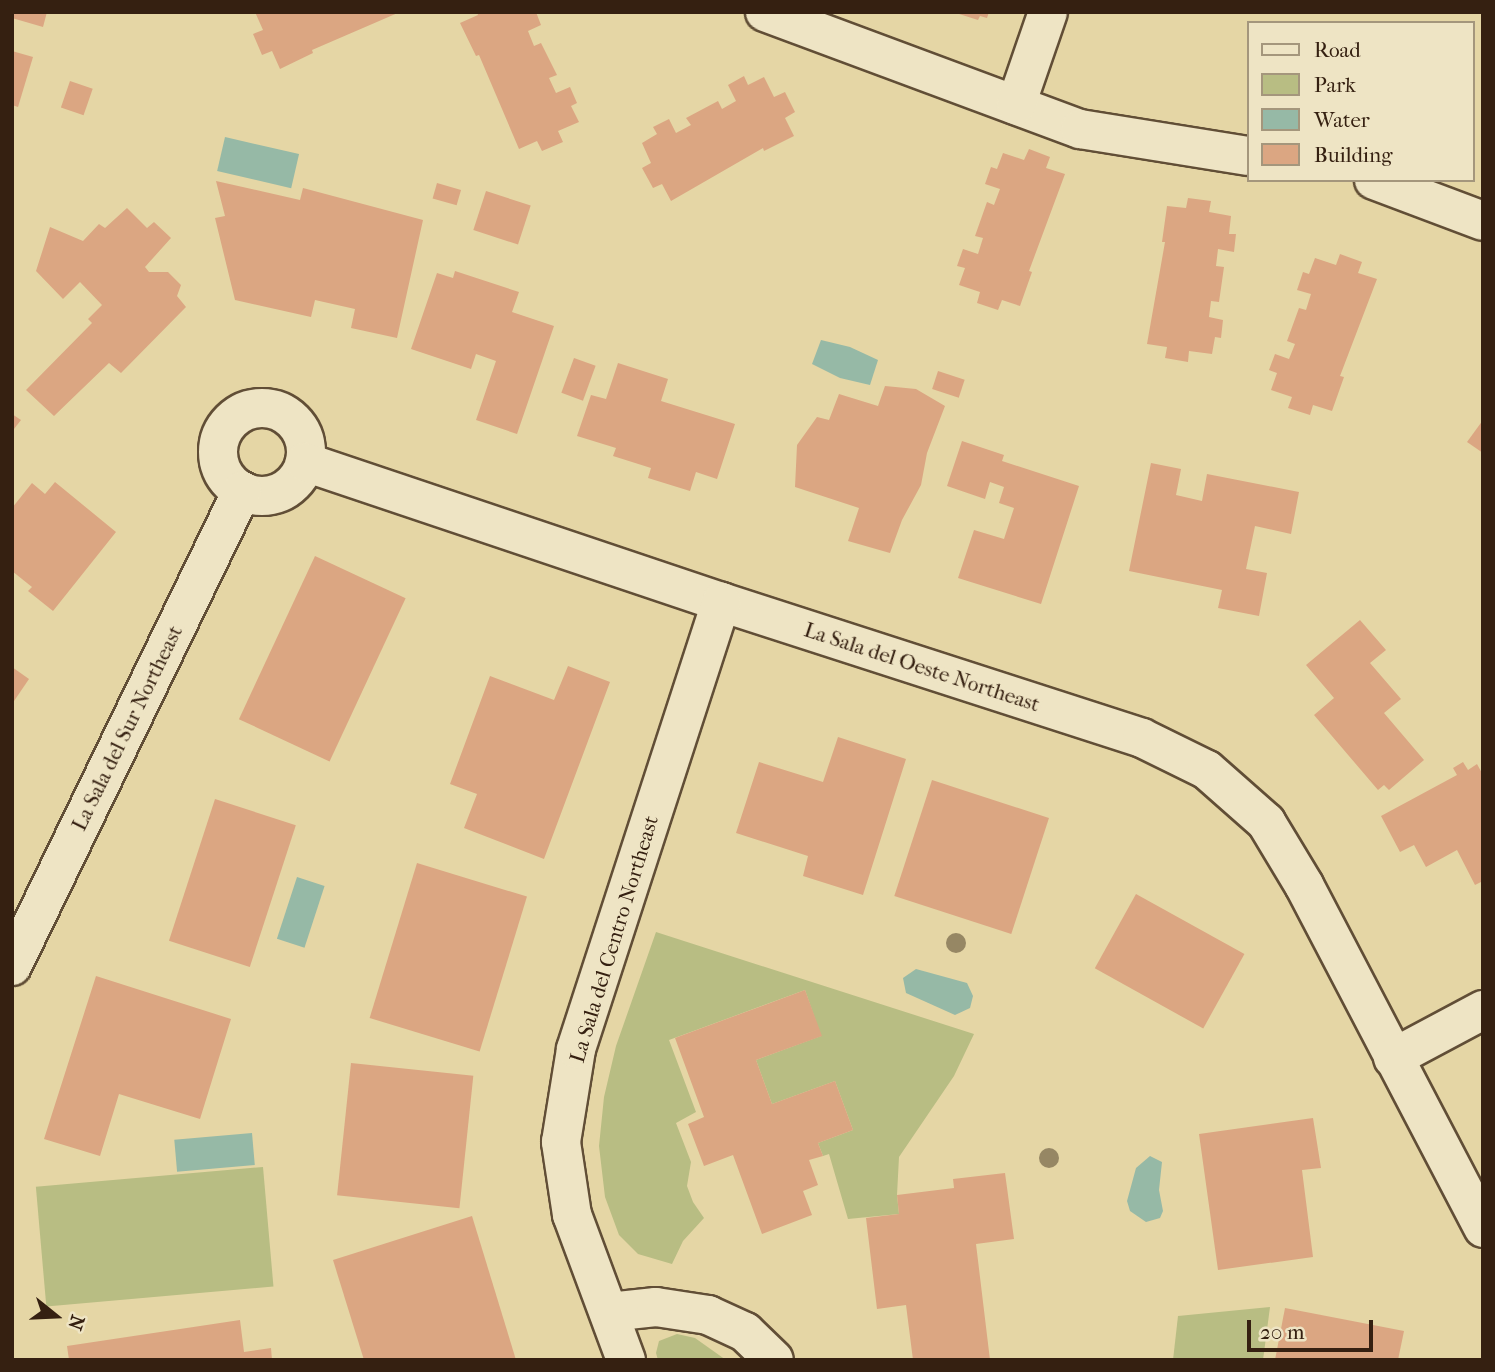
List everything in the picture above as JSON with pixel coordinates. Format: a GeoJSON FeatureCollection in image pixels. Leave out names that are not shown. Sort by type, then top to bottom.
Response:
{"type":"FeatureCollection","features":[{"type":"Feature","properties":{"kind":"street"},"geometry":{"type":"LineString","coordinates":[[765,12],[1080,129],[1246,156]]}},
{"type":"Feature","properties":{"kind":"street"},"geometry":{"type":"LineString","coordinates":[[1016,105],[1048,12]]}},
{"type":"Feature","properties":{"kind":"street"},"geometry":{"type":"LineString","coordinates":[[1379,182],[1483,221]]}},
{"type":"Feature","properties":{"kind":"street"},"geometry":{"type":"LineString","coordinates":[[259,407],[287,415],[303,436],[305,462],[300,475],[276,494],[261,497],[242,491],[223,475],[217,446],[231,419],[244,411],[259,407]]}},
{"type":"Feature","properties":{"kind":"street","name":"La Sala del Oeste Northeast"},"geometry":{"type":"LineString","coordinates":[[305,462],[721,602],[1142,738],[1207,770],[1266,822],[1304,885],[1483,1228]]}},
{"type":"Feature","properties":{"kind":"street","name":"La Sala del Sur Northeast"},"geometry":{"type":"LineString","coordinates":[[12,966],[242,491]]}},
{"type":"Feature","properties":{"kind":"street","name":"La Sala del Centro Northeast"},"geometry":{"type":"LineString","coordinates":[[626,1360],[572,1215],[561,1142],[576,1049],[721,602]]}},
{"type":"Feature","properties":{"kind":"street"},"geometry":{"type":"LineString","coordinates":[[1393,1058],[1483,1010]]}},
{"type":"Feature","properties":{"kind":"street"},"geometry":{"type":"LineString","coordinates":[[609,1312],[656,1307],[708,1315],[745,1332],[774,1360]]}},
{"type":"Feature","properties":{"kind":"green space"},"geometry":{"type":"Polygon","coordinates":[[[656,932],[974,1034],[954,1076],[899,1157],[899,1214],[848,1219],[829,1154],[823,1156],[818,1143],[853,1130],[835,1081],[772,1104],[756,1060],[821,1036],[805,990],[669,1040],[696,1112],[676,1123],[691,1162],[687,1186],[693,1202],[704,1218],[683,1241],[672,1264],[638,1254],[619,1235],[605,1197],[599,1146],[604,1097],[616,1046],[656,932]]]}},
{"type":"Feature","properties":{"kind":"green space"},"geometry":{"type":"Polygon","coordinates":[[[263,1167],[273,1287],[46,1306],[36,1187],[263,1167]]]}},
{"type":"Feature","properties":{"kind":"green space"},"geometry":{"type":"Polygon","coordinates":[[[1270,1307],[1263,1360],[1173,1360],[1178,1316],[1270,1307]]]}},
{"type":"Feature","properties":{"kind":"green space"},"geometry":{"type":"Polygon","coordinates":[[[677,1334],[695,1338],[726,1360],[658,1360],[656,1353],[659,1341],[677,1334]]]}},
{"type":"Feature","properties":{"kind":"water"},"geometry":{"type":"Polygon","coordinates":[[[225,137],[299,154],[291,188],[217,171],[225,137]]]}},
{"type":"Feature","properties":{"kind":"water"},"geometry":{"type":"Polygon","coordinates":[[[821,340],[850,347],[878,360],[870,385],[840,378],[812,364],[821,340]]]}},
{"type":"Feature","properties":{"kind":"water"},"geometry":{"type":"Polygon","coordinates":[[[297,877],[325,886],[304,948],[277,939],[297,877]]]}},
{"type":"Feature","properties":{"kind":"water"},"geometry":{"type":"Polygon","coordinates":[[[916,969],[967,983],[973,996],[970,1008],[955,1015],[906,993],[903,978],[916,969]]]}},
{"type":"Feature","properties":{"kind":"water"},"geometry":{"type":"Polygon","coordinates":[[[252,1133],[255,1165],[177,1172],[174,1140],[252,1133]]]}},
{"type":"Feature","properties":{"kind":"water"},"geometry":{"type":"Polygon","coordinates":[[[1150,1156],[1162,1162],[1159,1190],[1163,1211],[1160,1218],[1146,1222],[1130,1211],[1127,1201],[1136,1168],[1150,1156]]]}},
{"type":"Feature","properties":{"kind":"building"},"geometry":{"type":"Polygon","coordinates":[[[12,12],[47,12],[43,27],[12,18],[12,12]]]}},
{"type":"Feature","properties":{"kind":"building"},"geometry":{"type":"Polygon","coordinates":[[[255,12],[400,12],[312,50],[313,53],[280,69],[272,51],[262,55],[253,34],[263,30],[255,12]]]}},
{"type":"Feature","properties":{"kind":"building"},"geometry":{"type":"Polygon","coordinates":[[[477,12],[536,12],[541,25],[528,31],[534,46],[541,43],[557,75],[549,78],[556,93],[570,87],[577,103],[571,106],[579,122],[558,131],[563,142],[542,151],[537,141],[519,149],[479,55],[476,56],[460,23],[478,15],[477,12]]]}},
{"type":"Feature","properties":{"kind":"building"},"geometry":{"type":"Polygon","coordinates":[[[989,12],[987,18],[980,16],[978,20],[956,13],[989,12]]]}},
{"type":"Feature","properties":{"kind":"building"},"geometry":{"type":"Polygon","coordinates":[[[12,51],[33,57],[18,107],[12,105],[12,51]]]}},
{"type":"Feature","properties":{"kind":"building"},"geometry":{"type":"Polygon","coordinates":[[[744,76],[748,85],[764,77],[774,97],[785,92],[795,112],[785,118],[794,136],[764,151],[763,148],[671,201],[662,184],[653,188],[642,168],[651,163],[642,143],[657,134],[653,127],[669,119],[676,133],[691,125],[686,118],[718,101],[722,109],[736,101],[728,85],[744,76]]]}},
{"type":"Feature","properties":{"kind":"building"},"geometry":{"type":"Polygon","coordinates":[[[70,81],[93,89],[84,115],[61,107],[70,81]]]}},
{"type":"Feature","properties":{"kind":"building"},"geometry":{"type":"Polygon","coordinates":[[[1029,149],[1050,157],[1046,168],[1065,174],[1029,271],[1032,272],[1020,306],[1002,300],[998,310],[977,303],[980,292],[959,285],[965,268],[957,266],[963,249],[978,254],[983,238],[975,236],[987,202],[994,205],[1000,189],[985,184],[991,167],[997,169],[1003,153],[1024,160],[1029,149]]]}},
{"type":"Feature","properties":{"kind":"building"},"geometry":{"type":"Polygon","coordinates":[[[216,181],[300,200],[303,188],[423,220],[397,338],[351,328],[355,309],[315,300],[311,317],[235,300],[215,218],[225,216],[216,181]]]}},
{"type":"Feature","properties":{"kind":"building"},"geometry":{"type":"Polygon","coordinates":[[[437,183],[461,190],[457,205],[433,198],[437,183]]]}},
{"type":"Feature","properties":{"kind":"building"},"geometry":{"type":"Polygon","coordinates":[[[486,191],[531,206],[518,245],[473,230],[486,191]]]}},
{"type":"Feature","properties":{"kind":"building"},"geometry":{"type":"Polygon","coordinates":[[[1188,198],[1211,201],[1209,212],[1231,216],[1229,234],[1236,234],[1234,252],[1218,249],[1216,266],[1224,267],[1219,302],[1211,301],[1209,317],[1223,320],[1221,338],[1215,337],[1212,354],[1189,351],[1188,362],[1165,358],[1167,347],[1147,344],[1165,242],[1162,242],[1167,206],[1186,208],[1188,198]]]}},
{"type":"Feature","properties":{"kind":"building"},"geometry":{"type":"Polygon","coordinates":[[[127,208],[147,228],[154,222],[171,238],[145,267],[149,272],[168,272],[181,285],[177,296],[186,307],[121,373],[109,363],[54,416],[26,390],[92,323],[88,319],[102,305],[80,282],[63,299],[36,271],[50,227],[83,241],[99,224],[105,228],[127,208]]]}},
{"type":"Feature","properties":{"kind":"building"},"geometry":{"type":"Polygon","coordinates":[[[1340,254],[1362,262],[1358,273],[1377,279],[1340,376],[1344,377],[1332,411],[1313,405],[1310,415],[1288,408],[1292,397],[1271,390],[1277,373],[1269,370],[1275,354],[1289,359],[1295,344],[1287,341],[1299,308],[1306,310],[1311,294],[1297,290],[1303,272],[1309,274],[1315,258],[1336,265],[1340,254]]]}},
{"type":"Feature","properties":{"kind":"building"},"geometry":{"type":"Polygon","coordinates":[[[455,271],[519,292],[512,312],[554,326],[517,434],[476,420],[496,361],[476,354],[471,369],[411,349],[437,273],[453,278],[455,271]]]}},
{"type":"Feature","properties":{"kind":"building"},"geometry":{"type":"Polygon","coordinates":[[[574,358],[596,366],[583,401],[561,393],[574,358]]]}},
{"type":"Feature","properties":{"kind":"building"},"geometry":{"type":"Polygon","coordinates":[[[618,363],[668,379],[661,401],[735,424],[717,479],[696,472],[690,491],[648,478],[651,468],[613,456],[616,448],[577,436],[591,395],[606,399],[618,363]]]}},
{"type":"Feature","properties":{"kind":"building"},"geometry":{"type":"Polygon","coordinates":[[[938,371],[965,380],[959,398],[932,389],[938,371]]]}},
{"type":"Feature","properties":{"kind":"building"},"geometry":{"type":"Polygon","coordinates":[[[885,386],[916,389],[945,406],[927,453],[921,485],[902,520],[890,553],[848,541],[859,508],[795,487],[797,445],[817,417],[829,420],[839,394],[878,406],[885,386]]]}},
{"type":"Feature","properties":{"kind":"building"},"geometry":{"type":"Polygon","coordinates":[[[12,414],[21,420],[14,429],[12,428],[12,414]]]}},
{"type":"Feature","properties":{"kind":"building"},"geometry":{"type":"Polygon","coordinates":[[[1483,420],[1483,453],[1467,442],[1483,420]]]}},
{"type":"Feature","properties":{"kind":"building"},"geometry":{"type":"Polygon","coordinates":[[[962,441],[1004,455],[1002,461],[1079,486],[1041,604],[958,578],[974,530],[1004,539],[1014,508],[999,503],[1004,487],[990,482],[985,499],[947,486],[962,441]]]}},
{"type":"Feature","properties":{"kind":"building"},"geometry":{"type":"Polygon","coordinates":[[[1151,463],[1181,469],[1176,495],[1202,501],[1207,474],[1299,492],[1291,534],[1255,526],[1246,569],[1267,573],[1259,616],[1218,608],[1222,590],[1129,571],[1151,463]]]}},
{"type":"Feature","properties":{"kind":"building"},"geometry":{"type":"Polygon","coordinates":[[[55,482],[116,532],[53,611],[28,591],[32,587],[12,571],[12,508],[32,483],[45,494],[55,482]]]}},
{"type":"Feature","properties":{"kind":"building"},"geometry":{"type":"Polygon","coordinates":[[[315,556],[406,598],[330,761],[239,719],[315,556]]]}},
{"type":"Feature","properties":{"kind":"building"},"geometry":{"type":"Polygon","coordinates":[[[1360,620],[1386,650],[1370,663],[1401,699],[1384,713],[1424,760],[1389,790],[1384,785],[1378,790],[1314,715],[1334,698],[1306,665],[1360,620]]]}},
{"type":"Feature","properties":{"kind":"building"},"geometry":{"type":"Polygon","coordinates":[[[568,666],[610,682],[544,859],[464,828],[477,794],[450,784],[490,676],[554,700],[568,666]]]}},
{"type":"Feature","properties":{"kind":"building"},"geometry":{"type":"Polygon","coordinates":[[[12,667],[29,679],[12,704],[12,667]]]}},
{"type":"Feature","properties":{"kind":"building"},"geometry":{"type":"Polygon","coordinates":[[[838,737],[906,759],[863,895],[803,876],[808,856],[736,833],[759,762],[823,782],[838,737]]]}},
{"type":"Feature","properties":{"kind":"building"},"geometry":{"type":"Polygon","coordinates":[[[1463,762],[1468,770],[1477,764],[1483,775],[1483,881],[1475,885],[1457,850],[1426,867],[1414,845],[1400,852],[1381,816],[1457,775],[1453,768],[1463,762]]]}},
{"type":"Feature","properties":{"kind":"building"},"geometry":{"type":"Polygon","coordinates":[[[932,780],[1049,818],[1011,934],[894,896],[932,780]]]}},
{"type":"Feature","properties":{"kind":"building"},"geometry":{"type":"Polygon","coordinates":[[[215,799],[296,825],[250,967],[169,941],[215,799]]]}},
{"type":"Feature","properties":{"kind":"building"},"geometry":{"type":"Polygon","coordinates":[[[417,863],[527,897],[480,1052],[370,1018],[417,863]]]}},
{"type":"Feature","properties":{"kind":"building"},"geometry":{"type":"Polygon","coordinates":[[[1136,894],[1244,954],[1203,1028],[1095,968],[1136,894]]]}},
{"type":"Feature","properties":{"kind":"building"},"geometry":{"type":"Polygon","coordinates":[[[96,976],[231,1019],[200,1119],[119,1094],[100,1156],[44,1139],[96,976]]]}},
{"type":"Feature","properties":{"kind":"building"},"geometry":{"type":"Polygon","coordinates":[[[805,990],[822,1036],[756,1060],[772,1104],[835,1081],[853,1130],[818,1143],[823,1156],[809,1160],[818,1185],[803,1191],[812,1215],[762,1234],[733,1155],[704,1166],[688,1124],[704,1117],[675,1038],[805,990]]]}},
{"type":"Feature","properties":{"kind":"building"},"geometry":{"type":"Polygon","coordinates":[[[351,1063],[473,1076],[459,1208],[337,1195],[351,1063]]]}},
{"type":"Feature","properties":{"kind":"building"},"geometry":{"type":"Polygon","coordinates":[[[1313,1118],[1321,1168],[1302,1170],[1313,1257],[1218,1270],[1199,1134],[1313,1118]]]}},
{"type":"Feature","properties":{"kind":"building"},"geometry":{"type":"Polygon","coordinates":[[[1005,1173],[1014,1239],[976,1244],[990,1360],[913,1360],[906,1305],[877,1309],[866,1218],[899,1214],[897,1195],[954,1188],[953,1179],[1005,1173]]]}},
{"type":"Feature","properties":{"kind":"building"},"geometry":{"type":"Polygon","coordinates":[[[472,1216],[516,1360],[364,1360],[333,1260],[472,1216]]]}},
{"type":"Feature","properties":{"kind":"building"},"geometry":{"type":"Polygon","coordinates":[[[1285,1308],[1404,1331],[1398,1360],[1275,1360],[1285,1308]]]}},
{"type":"Feature","properties":{"kind":"building"},"geometry":{"type":"Polygon","coordinates":[[[240,1320],[244,1352],[271,1348],[272,1360],[69,1360],[67,1346],[240,1320]]]}}]}
